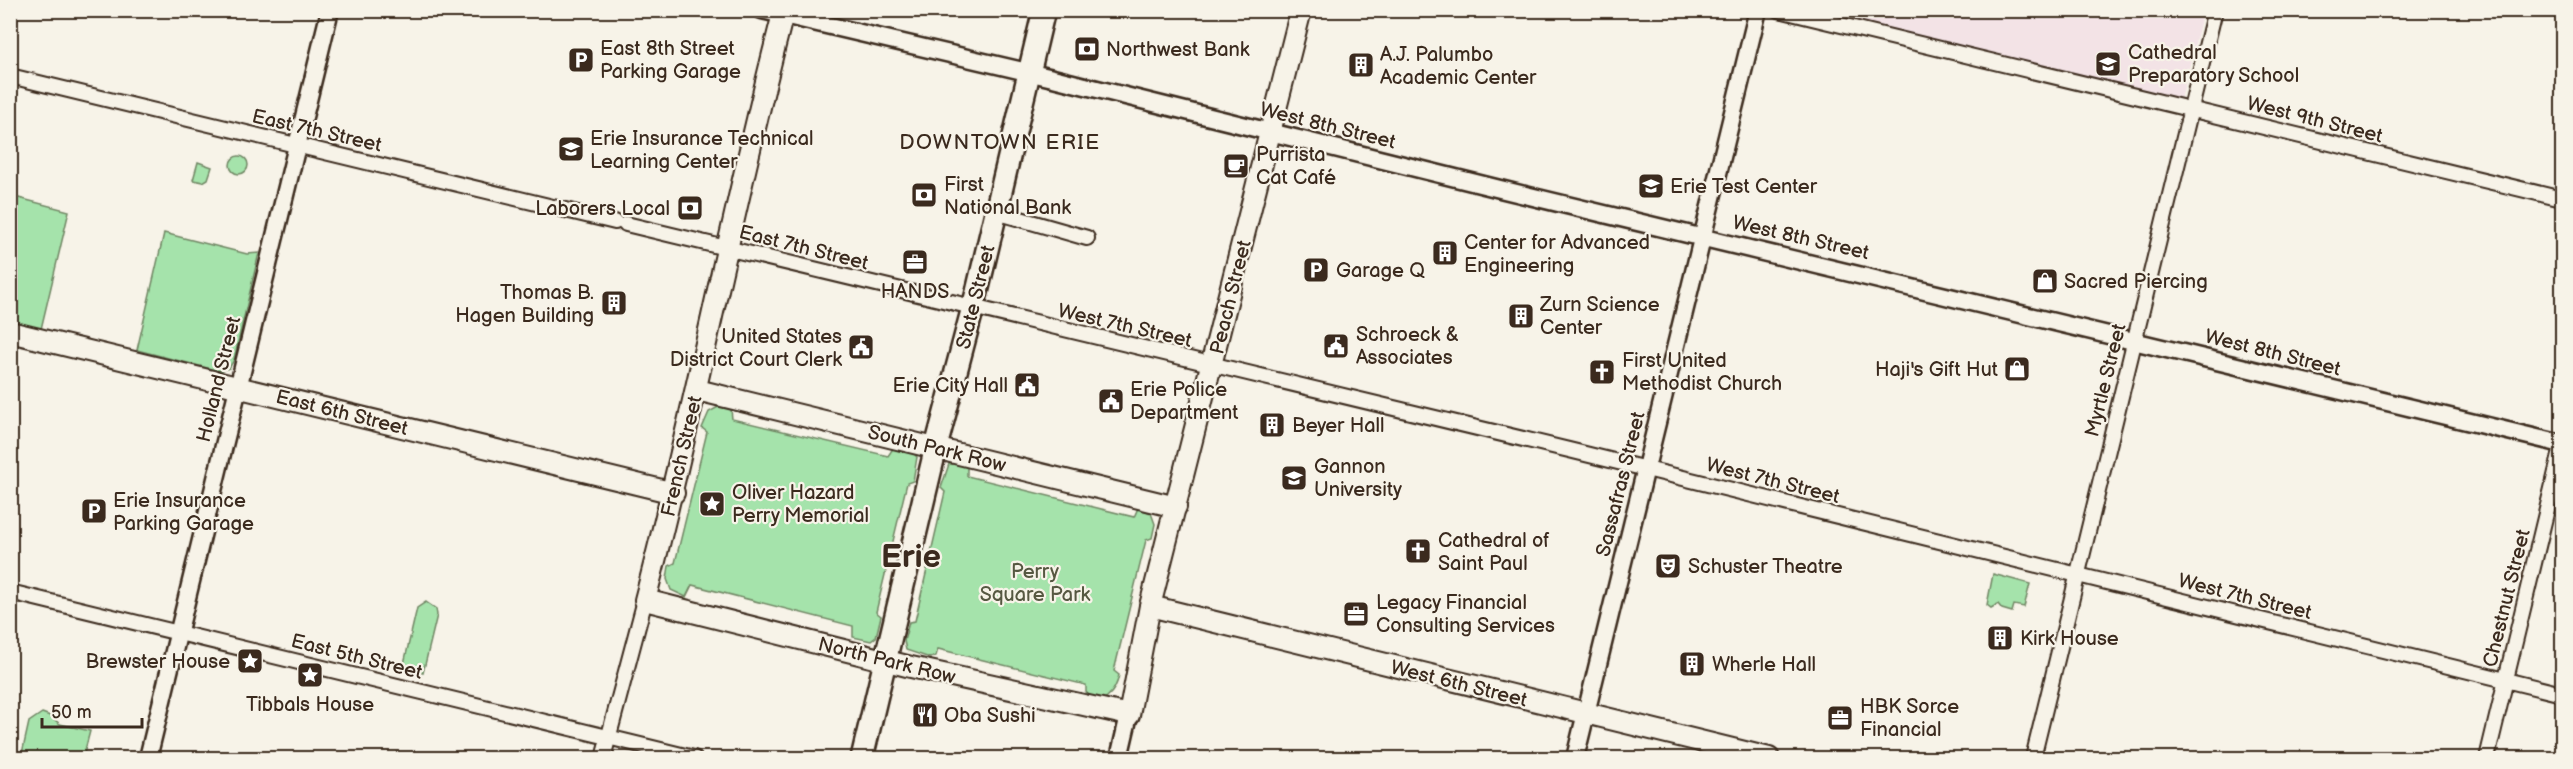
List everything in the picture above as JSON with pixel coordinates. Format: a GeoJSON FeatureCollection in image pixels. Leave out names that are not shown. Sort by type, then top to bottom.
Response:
{"type":"FeatureCollection","features":[{"type":"Feature","properties":{"kind":"main road","name":"State Street"},"geometry":{"type":"LineString","coordinates":[[862,759],[1044,10]]}},
{"type":"Feature","properties":{"kind":"main road","name":"Peach Street"},"geometry":{"type":"LineString","coordinates":[[1129,715],[1150,606],[1213,365],[1301,10]]}},
{"type":"Feature","properties":{"kind":"main road","name":"French Street"},"geometry":{"type":"LineString","coordinates":[[645,600],[674,493],[727,248],[783,13]]}},
{"type":"Feature","properties":{"kind":"main road","name":"East 6th Street"},"geometry":{"type":"LineString","coordinates":[[10,332],[674,493]]}},
{"type":"Feature","properties":{"kind":"main road","name":"South Park Row"},"geometry":{"type":"LineString","coordinates":[[697,390],[1176,507]]}},
{"type":"Feature","properties":{"kind":"main road","name":"North Park Row"},"geometry":{"type":"LineString","coordinates":[[645,600],[885,660],[1129,715]]}},
{"type":"Feature","properties":{"kind":"main road","name":"West 6th Street"},"geometry":{"type":"LineString","coordinates":[[1150,606],[1769,759]]}},
{"type":"Feature","properties":{"kind":"street","name":"Holland Street"},"geometry":{"type":"LineString","coordinates":[[148,759],[330,10]]}},
{"type":"Feature","properties":{"kind":"street","name":"West 8th Street"},"geometry":{"type":"LineString","coordinates":[[762,10],[783,13],[2135,340],[2562,446]]}},
{"type":"Feature","properties":{"kind":"street","name":"Sassafras Street"},"geometry":{"type":"LineString","coordinates":[[1575,759],[1758,10]]}},
{"type":"Feature","properties":{"kind":"street","name":"West 9th Street"},"geometry":{"type":"LineString","coordinates":[[1779,10],[2562,199]]}},
{"type":"Feature","properties":{"kind":"street","name":"Myrtle Street"},"geometry":{"type":"LineString","coordinates":[[2032,759],[2215,10]]}},
{"type":"Feature","properties":{"kind":"street","name":"East 7th Street"},"geometry":{"type":"LineString","coordinates":[[10,76],[972,309]]}},
{"type":"Feature","properties":{"kind":"street"},"geometry":{"type":"LineString","coordinates":[[996,212],[1087,238]]}},
{"type":"Feature","properties":{"kind":"street","name":"West 7th Street"},"geometry":{"type":"LineString","coordinates":[[972,309],[1646,469],[2562,694]]}},
{"type":"Feature","properties":{"kind":"street","name":"Chestnut Street"},"geometry":{"type":"LineString","coordinates":[[2487,759],[2562,446]]}},
{"type":"Feature","properties":{"kind":"street","name":"East 5th Street"},"geometry":{"type":"LineString","coordinates":[[10,592],[694,759]]}},
{"type":"Feature","properties":{"kind":"street","name":"French Street"},"geometry":{"type":"LineString","coordinates":[[603,759],[645,600]]}},
{"type":"Feature","properties":{"kind":"street","name":"Peach Street"},"geometry":{"type":"LineString","coordinates":[[1119,759],[1129,715]]}},
{"type":"Feature","properties":{"kind":"shaded area","name":"Cathedral Preparatory School"},"geometry":{"type":"Polygon","coordinates":[[[1817,11],[2203,11],[2183,92],[2181,97],[2175,99],[1817,11]]]}},
{"type":"Feature","properties":{"kind":"green space"},"geometry":{"type":"Polygon","coordinates":[[[239,156],[245,159],[248,165],[245,171],[239,174],[233,171],[230,165],[233,159],[239,156]]]}},
{"type":"Feature","properties":{"kind":"green space"},"geometry":{"type":"Polygon","coordinates":[[[198,162],[212,167],[208,179],[203,182],[193,180],[198,162]]]}},
{"type":"Feature","properties":{"kind":"green space"},"geometry":{"type":"Polygon","coordinates":[[[11,196],[69,211],[41,329],[11,321],[11,196]]]}},
{"type":"Feature","properties":{"kind":"green space"},"geometry":{"type":"Polygon","coordinates":[[[164,233],[247,254],[259,253],[234,360],[229,368],[219,371],[137,350],[164,233]]]}},
{"type":"Feature","properties":{"kind":"green space"},"geometry":{"type":"Polygon","coordinates":[[[720,406],[731,409],[732,419],[888,456],[894,447],[911,451],[917,457],[913,481],[907,483],[876,612],[881,616],[876,637],[871,641],[853,637],[853,626],[692,585],[686,597],[671,590],[667,579],[669,566],[675,563],[707,432],[702,428],[709,412],[720,406]]]}},
{"type":"Feature","properties":{"kind":"green space","name":"Perry Square Park"},"geometry":{"type":"Polygon","coordinates":[[[956,463],[967,467],[967,476],[1134,517],[1138,508],[1151,513],[1155,524],[1152,538],[1146,540],[1114,671],[1119,675],[1115,687],[1107,697],[1102,700],[1092,698],[1086,692],[1086,685],[938,649],[936,656],[930,658],[906,650],[904,641],[909,622],[915,621],[945,492],[941,488],[949,464],[956,463]]]}},
{"type":"Feature","properties":{"kind":"green space"},"geometry":{"type":"Polygon","coordinates":[[[1993,574],[2030,584],[2024,607],[2014,605],[2012,612],[2002,609],[1998,604],[1991,608],[1987,605],[1993,574]]]}},
{"type":"Feature","properties":{"kind":"green space"},"geometry":{"type":"Polygon","coordinates":[[[426,602],[436,609],[437,615],[423,673],[403,668],[417,608],[426,602]]]}},
{"type":"Feature","properties":{"kind":"green space"},"geometry":{"type":"Polygon","coordinates":[[[42,713],[60,724],[90,731],[83,758],[21,758],[29,722],[42,713]]]}},
{"type":"Feature","properties":{"kind":"place","name":"Northwest Bank"},"geometry":{"type":"Point","coordinates":[1087,49]}},
{"type":"Feature","properties":{"kind":"place","name":"East 8th Street Parking Garage"},"geometry":{"type":"Point","coordinates":[581,60]}},
{"type":"Feature","properties":{"kind":"place","name":"Cathedral Preparatory School"},"geometry":{"type":"Point","coordinates":[2108,64]}},
{"type":"Feature","properties":{"kind":"place","name":"A.J. Palumbo Academic Center"},"geometry":{"type":"Point","coordinates":[1361,65]}},
{"type":"Feature","properties":{"kind":"place","name":"Erie Insurance Technical Learning Center"},"geometry":{"type":"Point","coordinates":[571,149]}},
{"type":"Feature","properties":{"kind":"place","name":"Purrista Cat Café"},"geometry":{"type":"Point","coordinates":[1236,166]}},
{"type":"Feature","properties":{"kind":"place","name":"Erie Test Center"},"geometry":{"type":"Point","coordinates":[1651,186]}},
{"type":"Feature","properties":{"kind":"place","name":"First National Bank"},"geometry":{"type":"Point","coordinates":[924,195]}},
{"type":"Feature","properties":{"kind":"place","name":"Laborers Local"},"geometry":{"type":"Point","coordinates":[690,208]}},
{"type":"Feature","properties":{"kind":"place","name":"Center for Advanced Engineering"},"geometry":{"type":"Point","coordinates":[1445,253]}},
{"type":"Feature","properties":{"kind":"place","name":"HANDS"},"geometry":{"type":"Point","coordinates":[915,262]}},
{"type":"Feature","properties":{"kind":"place","name":"Garage Q"},"geometry":{"type":"Point","coordinates":[1316,270]}},
{"type":"Feature","properties":{"kind":"place","name":"Sacred Piercing"},"geometry":{"type":"Point","coordinates":[2045,281]}},
{"type":"Feature","properties":{"kind":"place","name":"Thomas B. Hagen Building"},"geometry":{"type":"Point","coordinates":[614,303]}},
{"type":"Feature","properties":{"kind":"place","name":"Zurn Science Center"},"geometry":{"type":"Point","coordinates":[1521,316]}},
{"type":"Feature","properties":{"kind":"place","name":"Schroeck & Associates"},"geometry":{"type":"Point","coordinates":[1336,346]}},
{"type":"Feature","properties":{"kind":"place","name":"United States District Court Clerk"},"geometry":{"type":"Point","coordinates":[861,347]}},
{"type":"Feature","properties":{"kind":"place","name":"Haji's Gift Hut"},"geometry":{"type":"Point","coordinates":[2017,369]}},
{"type":"Feature","properties":{"kind":"place","name":"First United Methodist Church"},"geometry":{"type":"Point","coordinates":[1602,372]}},
{"type":"Feature","properties":{"kind":"place","name":"Erie City Hall"},"geometry":{"type":"Point","coordinates":[1027,385]}},
{"type":"Feature","properties":{"kind":"place","name":"Erie Police Department"},"geometry":{"type":"Point","coordinates":[1111,401]}},
{"type":"Feature","properties":{"kind":"place","name":"Beyer Hall"},"geometry":{"type":"Point","coordinates":[1272,425]}},
{"type":"Feature","properties":{"kind":"place","name":"Gannon University"},"geometry":{"type":"Point","coordinates":[1294,478]}},
{"type":"Feature","properties":{"kind":"place","name":"Oliver Hazard Perry Memorial"},"geometry":{"type":"Point","coordinates":[712,504]}},
{"type":"Feature","properties":{"kind":"place","name":"Erie Insurance Parking Garage"},"geometry":{"type":"Point","coordinates":[94,511]}},
{"type":"Feature","properties":{"kind":"place","name":"Cathedral of Saint Paul"},"geometry":{"type":"Point","coordinates":[1418,551]}},
{"type":"Feature","properties":{"kind":"place","name":"Schuster Theatre"},"geometry":{"type":"Point","coordinates":[1668,566]}},
{"type":"Feature","properties":{"kind":"place","name":"Legacy Financial Consulting Services"},"geometry":{"type":"Point","coordinates":[1356,614]}},
{"type":"Feature","properties":{"kind":"place","name":"Kirk House"},"geometry":{"type":"Point","coordinates":[2000,638]}},
{"type":"Feature","properties":{"kind":"place","name":"Brewster House"},"geometry":{"type":"Point","coordinates":[250,661]}},
{"type":"Feature","properties":{"kind":"place","name":"Wherle Hall"},"geometry":{"type":"Point","coordinates":[1692,664]}},
{"type":"Feature","properties":{"kind":"place","name":"Tibbals House"},"geometry":{"type":"Point","coordinates":[310,675]}},
{"type":"Feature","properties":{"kind":"place","name":"Oba Sushi"},"geometry":{"type":"Point","coordinates":[925,715]}},
{"type":"Feature","properties":{"kind":"place","name":"HBK Sorce Financial"},"geometry":{"type":"Point","coordinates":[1840,718]}},
{"type":"Feature","properties":{"kind":"district","name":"DOWNTOWN ERIE"},"geometry":{"type":"Point","coordinates":[1000,142]}},
{"type":"Feature","properties":{"kind":"district","name":"Erie"},"geometry":{"type":"Point","coordinates":[911,556]}}]}
